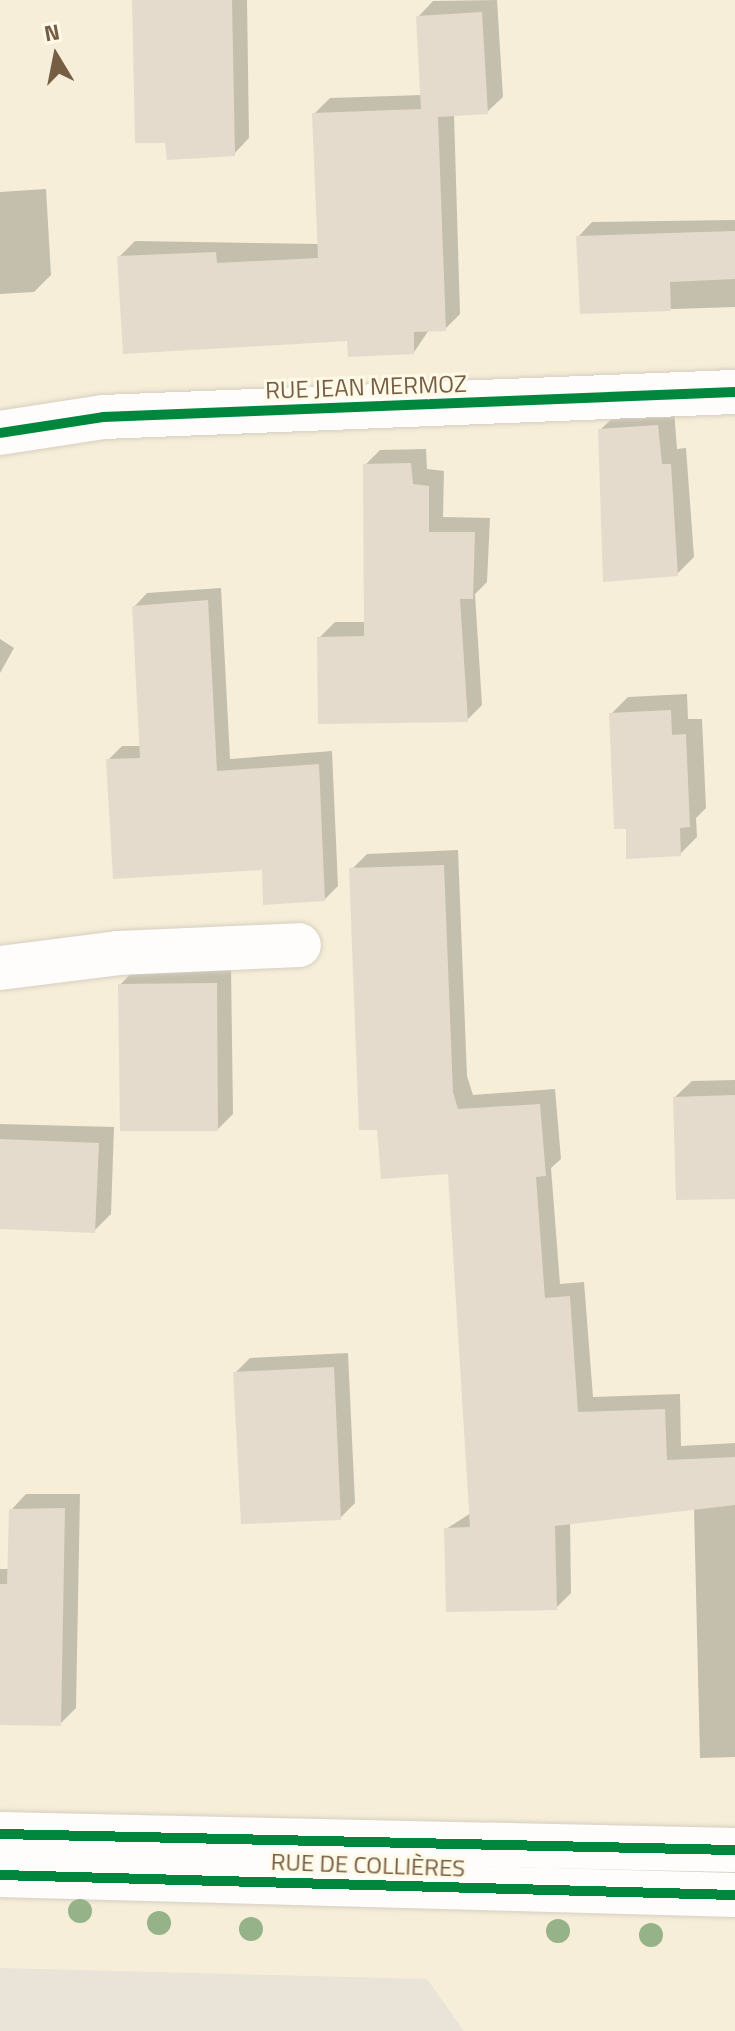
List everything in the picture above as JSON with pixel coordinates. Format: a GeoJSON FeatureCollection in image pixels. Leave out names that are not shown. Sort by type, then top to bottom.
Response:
{"type":"FeatureCollection","features":[{"type":"Feature","properties":{"kind":"main road","name":"RUE JEAN MERMOZ"},"geometry":{"type":"LineString","coordinates":[[0,433],[103,417],[735,392]]}},
{"type":"Feature","properties":{"kind":"main road"},"geometry":{"type":"LineString","coordinates":[[0,968],[118,953],[299,945]]}},
{"type":"Feature","properties":{"kind":"main road","name":"RUE DE COLLIÈRES"},"geometry":{"type":"LineString","coordinates":[[0,1834],[735,1850]]}},
{"type":"Feature","properties":{"kind":"main road","name":"RUE DE COLLIÈRES"},"geometry":{"type":"LineString","coordinates":[[0,1875],[735,1895]]}},
{"type":"Feature","properties":{"kind":"shaded area"},"geometry":{"type":"Polygon","coordinates":[[[0,0],[735,0],[735,2031],[464,2031],[427,1979],[0,1968],[0,0]]]}},
{"type":"Feature","properties":{"kind":"shaded area"},"geometry":{"type":"Polygon","coordinates":[[[0,1968],[427,1979],[464,2031],[0,2031],[0,1968]]]}},
{"type":"Feature","properties":{"kind":"building"},"geometry":{"type":"Polygon","coordinates":[[[132,0],[232,0],[235,156],[167,160],[165,143],[135,143],[132,0]]]}},
{"type":"Feature","properties":{"kind":"building"},"geometry":{"type":"Polygon","coordinates":[[[482,12],[488,114],[438,117],[446,331],[414,332],[414,354],[348,357],[347,341],[123,354],[117,256],[216,252],[217,263],[318,258],[312,113],[421,109],[416,16],[482,12]]]}},
{"type":"Feature","properties":{"kind":"building"},"geometry":{"type":"Polygon","coordinates":[[[735,231],[735,279],[670,282],[671,311],[580,314],[576,236],[735,231]]]}},
{"type":"Feature","properties":{"kind":"building"},"geometry":{"type":"Polygon","coordinates":[[[658,425],[662,464],[671,464],[678,576],[603,582],[598,429],[658,425]]]}},
{"type":"Feature","properties":{"kind":"building"},"geometry":{"type":"Polygon","coordinates":[[[411,463],[413,484],[429,486],[429,532],[475,532],[473,599],[460,599],[468,722],[318,724],[317,637],[364,636],[363,464],[411,463]]]}},
{"type":"Feature","properties":{"kind":"building"},"geometry":{"type":"Polygon","coordinates":[[[208,600],[217,771],[319,764],[325,901],[263,905],[262,870],[113,879],[106,759],[140,758],[132,606],[208,600]]]}},
{"type":"Feature","properties":{"kind":"building"},"geometry":{"type":"Polygon","coordinates":[[[671,710],[672,735],[686,734],[690,827],[680,828],[681,856],[626,859],[626,829],[614,829],[609,713],[671,710]]]}},
{"type":"Feature","properties":{"kind":"building"},"geometry":{"type":"Polygon","coordinates":[[[444,865],[453,1092],[458,1109],[540,1104],[546,1176],[536,1177],[545,1298],[570,1296],[578,1412],[665,1409],[667,1460],[735,1457],[735,1505],[555,1526],[557,1610],[446,1612],[444,1528],[470,1527],[448,1174],[381,1179],[377,1130],[359,1130],[349,868],[444,865]]]}},
{"type":"Feature","properties":{"kind":"building"},"geometry":{"type":"Polygon","coordinates":[[[217,983],[218,1131],[120,1131],[118,984],[217,983]]]}},
{"type":"Feature","properties":{"kind":"building"},"geometry":{"type":"Polygon","coordinates":[[[735,1095],[735,1199],[676,1200],[673,1097],[735,1095]]]}},
{"type":"Feature","properties":{"kind":"building"},"geometry":{"type":"Polygon","coordinates":[[[0,1139],[99,1143],[95,1233],[0,1229],[0,1139]]]}},
{"type":"Feature","properties":{"kind":"building"},"geometry":{"type":"Polygon","coordinates":[[[334,1367],[341,1520],[241,1524],[233,1372],[334,1367]]]}},
{"type":"Feature","properties":{"kind":"building"},"geometry":{"type":"Polygon","coordinates":[[[65,1508],[61,1726],[0,1725],[0,1584],[7,1584],[9,1509],[65,1508]]]}},
{"type":"Feature","properties":{"kind":"cycle path"},"geometry":{"type":"LineString","coordinates":[[0,433],[103,417],[735,392]]}},
{"type":"Feature","properties":{"kind":"cycle path"},"geometry":{"type":"LineString","coordinates":[[0,1834],[735,1850]]}},
{"type":"Feature","properties":{"kind":"cycle path"},"geometry":{"type":"LineString","coordinates":[[0,1875],[735,1895]]}}]}
